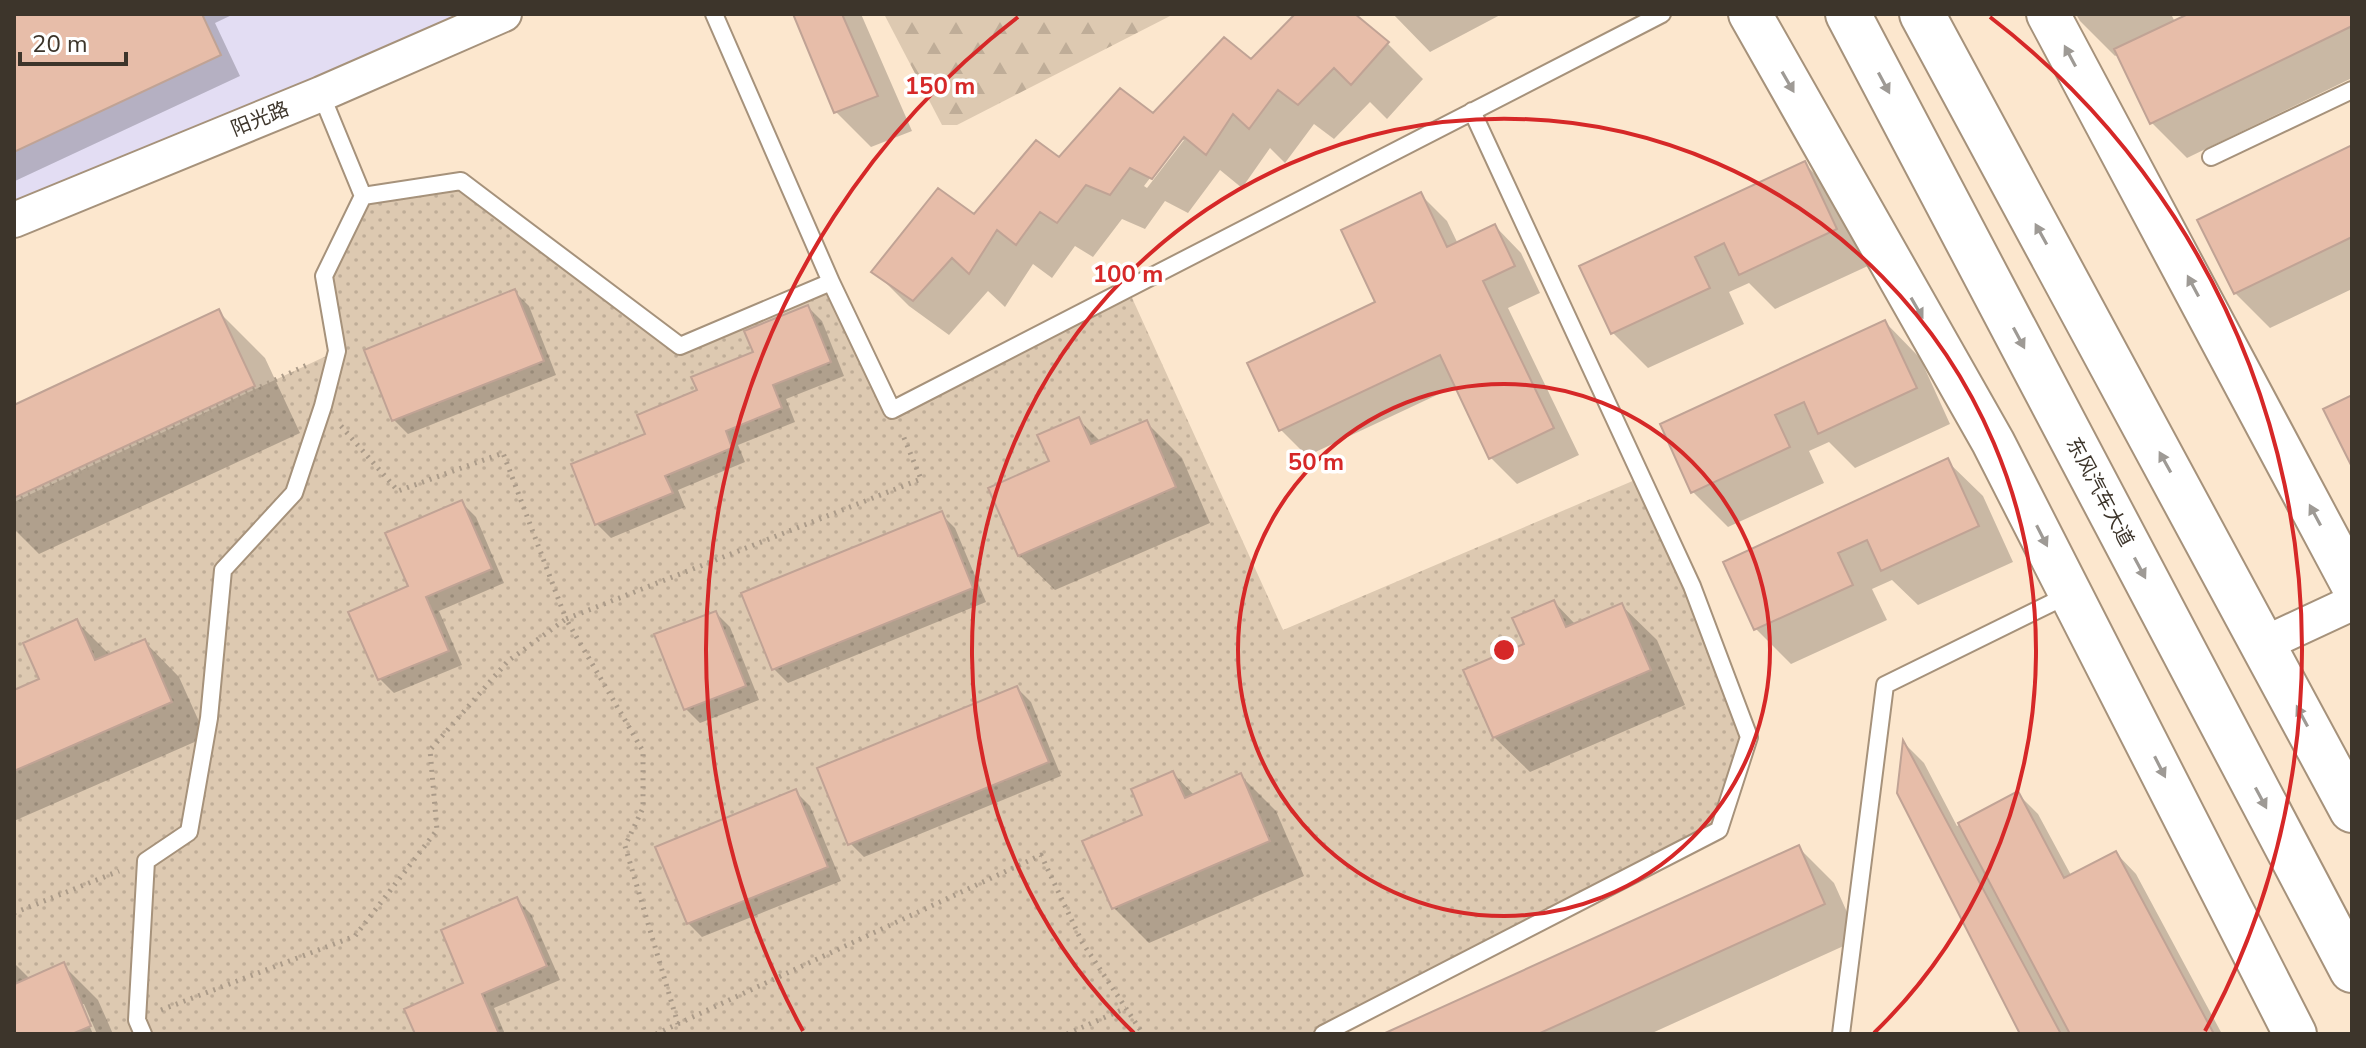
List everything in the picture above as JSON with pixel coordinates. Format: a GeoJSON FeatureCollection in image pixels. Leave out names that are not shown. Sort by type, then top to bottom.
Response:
{"type":"FeatureCollection","features":[{"type":"Feature","properties":{"kind":"main road","name":"东风汽车大道"},"geometry":{"type":"LineString","coordinates":[[1848,14],[2352,970]]}},
{"type":"Feature","properties":{"kind":"main road"},"geometry":{"type":"LineString","coordinates":[[1922,14],[2352,810]]}},
{"type":"Feature","properties":{"kind":"street","name":"阳光路"},"geometry":{"type":"LineString","coordinates":[[14,220],[321,94],[504,14]]}},
{"type":"Feature","properties":{"kind":"street"},"geometry":{"type":"LineString","coordinates":[[1750,14],[1993,442],[2295,1034]]}},
{"type":"Feature","properties":{"kind":"street"},"geometry":{"type":"LineString","coordinates":[[2048,14],[2352,584]]}},
{"type":"Feature","properties":{"kind":"street"},"geometry":{"type":"LineString","coordinates":[[2264,644],[2352,603]]}},
{"type":"Feature","properties":{"kind":"lane"},"geometry":{"type":"LineString","coordinates":[[714,14],[831,282],[892,410],[1662,14]]}},
{"type":"Feature","properties":{"kind":"lane"},"geometry":{"type":"LineString","coordinates":[[2211,157],[2352,90]]}},
{"type":"Feature","properties":{"kind":"lane"},"geometry":{"type":"LineString","coordinates":[[140,1027],[146,861],[189,832],[207,731],[223,570],[294,493],[323,406],[337,351],[324,276],[363,196],[321,94]]}},
{"type":"Feature","properties":{"kind":"lane"},"geometry":{"type":"LineString","coordinates":[[1323,1034],[1719,830],[1749,737],[1692,586],[1472,111]]}},
{"type":"Feature","properties":{"kind":"lane"},"geometry":{"type":"LineString","coordinates":[[363,196],[461,181],[680,346],[831,282]]}},
{"type":"Feature","properties":{"kind":"lane"},"geometry":{"type":"LineString","coordinates":[[1841,1034],[1885,685],[2072,593]]}},
{"type":"Feature","properties":{"kind":"path"},"geometry":{"type":"LineString","coordinates":[[14,502],[337,351]]}},
{"type":"Feature","properties":{"kind":"path"},"geometry":{"type":"LineString","coordinates":[[323,406],[398,491],[503,453],[566,619],[643,751],[643,808],[625,846],[678,1024]]}},
{"type":"Feature","properties":{"kind":"path"},"geometry":{"type":"LineString","coordinates":[[140,1027],[355,936],[437,830],[430,750],[508,661],[566,619],[921,479],[892,410]]}},
{"type":"Feature","properties":{"kind":"path"},"geometry":{"type":"LineString","coordinates":[[656,1034],[1041,855],[1082,942],[1143,1034]]}},
{"type":"Feature","properties":{"kind":"path"},"geometry":{"type":"LineString","coordinates":[[14,913],[146,861]]}},
{"type":"Feature","properties":{"kind":"path"},"geometry":{"type":"LineString","coordinates":[[1067,1034],[1126,1008]]}},
{"type":"Feature","properties":{"kind":"shaded area"},"geometry":{"type":"Polygon","coordinates":[[[14,14],[504,14],[14,220],[14,14]]]}},
{"type":"Feature","properties":{"kind":"green space"},"geometry":{"type":"Polygon","coordinates":[[[884,14],[1174,14],[957,125],[942,125],[884,14]]]}},
{"type":"Feature","properties":{"kind":"green space"},"geometry":{"type":"Polygon","coordinates":[[[461,181],[680,346],[831,282],[892,410],[1128,289],[1283,630],[1642,477],[1749,737],[1719,830],[1323,1034],[14,1034],[14,502],[337,351],[324,276],[363,196],[461,181]]]}},
{"type":"Feature","properties":{"kind":"building"},"geometry":{"type":"Polygon","coordinates":[[[14,14],[202,14],[221,55],[14,152],[14,14]]]}},
{"type":"Feature","properties":{"kind":"building"},"geometry":{"type":"Polygon","coordinates":[[[793,14],[842,14],[878,96],[834,113],[793,14]]]}},
{"type":"Feature","properties":{"kind":"building"},"geometry":{"type":"Polygon","coordinates":[[[1295,14],[1355,14],[1389,42],[1351,85],[1334,68],[1298,105],[1278,90],[1249,129],[1233,114],[1206,155],[1184,137],[1152,179],[1130,168],[1110,195],[1086,185],[1057,223],[1040,212],[1016,245],[997,230],[969,274],[952,258],[913,301],[871,272],[938,188],[974,214],[1036,140],[1059,157],[1120,88],[1153,113],[1224,37],[1251,59],[1295,14]]]}},
{"type":"Feature","properties":{"kind":"building"},"geometry":{"type":"Polygon","coordinates":[[[2188,14],[2352,14],[2352,26],[2150,124],[2114,49],[2188,14]]]}},
{"type":"Feature","properties":{"kind":"building"},"geometry":{"type":"Polygon","coordinates":[[[2352,145],[2352,237],[2234,294],[2197,220],[2352,145]]]}},
{"type":"Feature","properties":{"kind":"building"},"geometry":{"type":"Polygon","coordinates":[[[1805,161],[1837,229],[1739,275],[1724,243],[1695,257],[1710,288],[1611,334],[1579,266],[1805,161]]]}},
{"type":"Feature","properties":{"kind":"building"},"geometry":{"type":"Polygon","coordinates":[[[1421,192],[1447,247],[1495,224],[1515,266],[1483,281],[1554,428],[1489,459],[1440,355],[1279,431],[1247,363],[1375,302],[1341,230],[1421,192]]]}},
{"type":"Feature","properties":{"kind":"building"},"geometry":{"type":"Polygon","coordinates":[[[515,289],[544,361],[392,421],[364,350],[515,289]]]}},
{"type":"Feature","properties":{"kind":"building"},"geometry":{"type":"Polygon","coordinates":[[[808,305],[831,362],[773,385],[782,408],[726,431],[732,448],[665,476],[673,493],[595,525],[571,464],[645,434],[637,415],[697,390],[691,377],[753,352],[744,331],[808,305]]]}},
{"type":"Feature","properties":{"kind":"building"},"geometry":{"type":"Polygon","coordinates":[[[219,309],[255,386],[14,498],[14,405],[219,309]]]}},
{"type":"Feature","properties":{"kind":"building"},"geometry":{"type":"Polygon","coordinates":[[[1885,320],[1917,388],[1818,434],[1804,402],[1775,415],[1790,447],[1691,493],[1660,424],[1885,320]]]}},
{"type":"Feature","properties":{"kind":"building"},"geometry":{"type":"Polygon","coordinates":[[[2352,395],[2352,467],[2323,409],[2352,395]]]}},
{"type":"Feature","properties":{"kind":"building"},"geometry":{"type":"Polygon","coordinates":[[[1079,417],[1091,444],[1147,420],[1176,487],[1018,556],[988,488],[1049,461],[1037,435],[1079,417]]]}},
{"type":"Feature","properties":{"kind":"building"},"geometry":{"type":"Polygon","coordinates":[[[1948,458],[1979,526],[1881,571],[1867,540],[1838,553],[1853,585],[1754,630],[1723,562],[1948,458]]]}},
{"type":"Feature","properties":{"kind":"building"},"geometry":{"type":"Polygon","coordinates":[[[462,500],[492,569],[426,597],[449,651],[378,680],[348,612],[408,586],[385,533],[462,500]]]}},
{"type":"Feature","properties":{"kind":"building"},"geometry":{"type":"Polygon","coordinates":[[[942,511],[973,588],[772,670],[741,593],[942,511]]]}},
{"type":"Feature","properties":{"kind":"building"},"geometry":{"type":"Polygon","coordinates":[[[1554,600],[1566,627],[1622,603],[1651,670],[1493,738],[1463,670],[1524,644],[1512,618],[1554,600]]]}},
{"type":"Feature","properties":{"kind":"building"},"geometry":{"type":"Polygon","coordinates":[[[716,611],[746,686],[684,710],[654,634],[716,611]]]}},
{"type":"Feature","properties":{"kind":"building"},"geometry":{"type":"Polygon","coordinates":[[[77,619],[95,660],[145,639],[172,702],[14,771],[14,690],[39,679],[23,643],[77,619]]]}},
{"type":"Feature","properties":{"kind":"building"},"geometry":{"type":"Polygon","coordinates":[[[1017,686],[1049,762],[848,845],[817,768],[1017,686]]]}},
{"type":"Feature","properties":{"kind":"building"},"geometry":{"type":"Polygon","coordinates":[[[1903,740],[2061,1034],[2020,1034],[1897,793],[1903,740]]]}},
{"type":"Feature","properties":{"kind":"building"},"geometry":{"type":"Polygon","coordinates":[[[1173,771],[1185,798],[1241,773],[1270,841],[1112,909],[1082,841],[1142,815],[1131,789],[1173,771]]]}},
{"type":"Feature","properties":{"kind":"building"},"geometry":{"type":"Polygon","coordinates":[[[796,789],[828,867],[687,924],[655,847],[796,789]]]}},
{"type":"Feature","properties":{"kind":"building"},"geometry":{"type":"Polygon","coordinates":[[[2018,791],[2064,878],[2116,851],[2214,1034],[2070,1034],[1958,823],[2018,791]]]}},
{"type":"Feature","properties":{"kind":"building"},"geometry":{"type":"Polygon","coordinates":[[[1799,845],[1825,904],[1538,1034],[1383,1034],[1799,845]]]}},
{"type":"Feature","properties":{"kind":"building"},"geometry":{"type":"Polygon","coordinates":[[[517,897],[547,966],[482,994],[499,1034],[415,1034],[404,1009],[463,983],[441,930],[517,897]]]}},
{"type":"Feature","properties":{"kind":"building"},"geometry":{"type":"Polygon","coordinates":[[[64,962],[91,1026],[72,1034],[14,1034],[14,982],[64,962]]]}}]}
